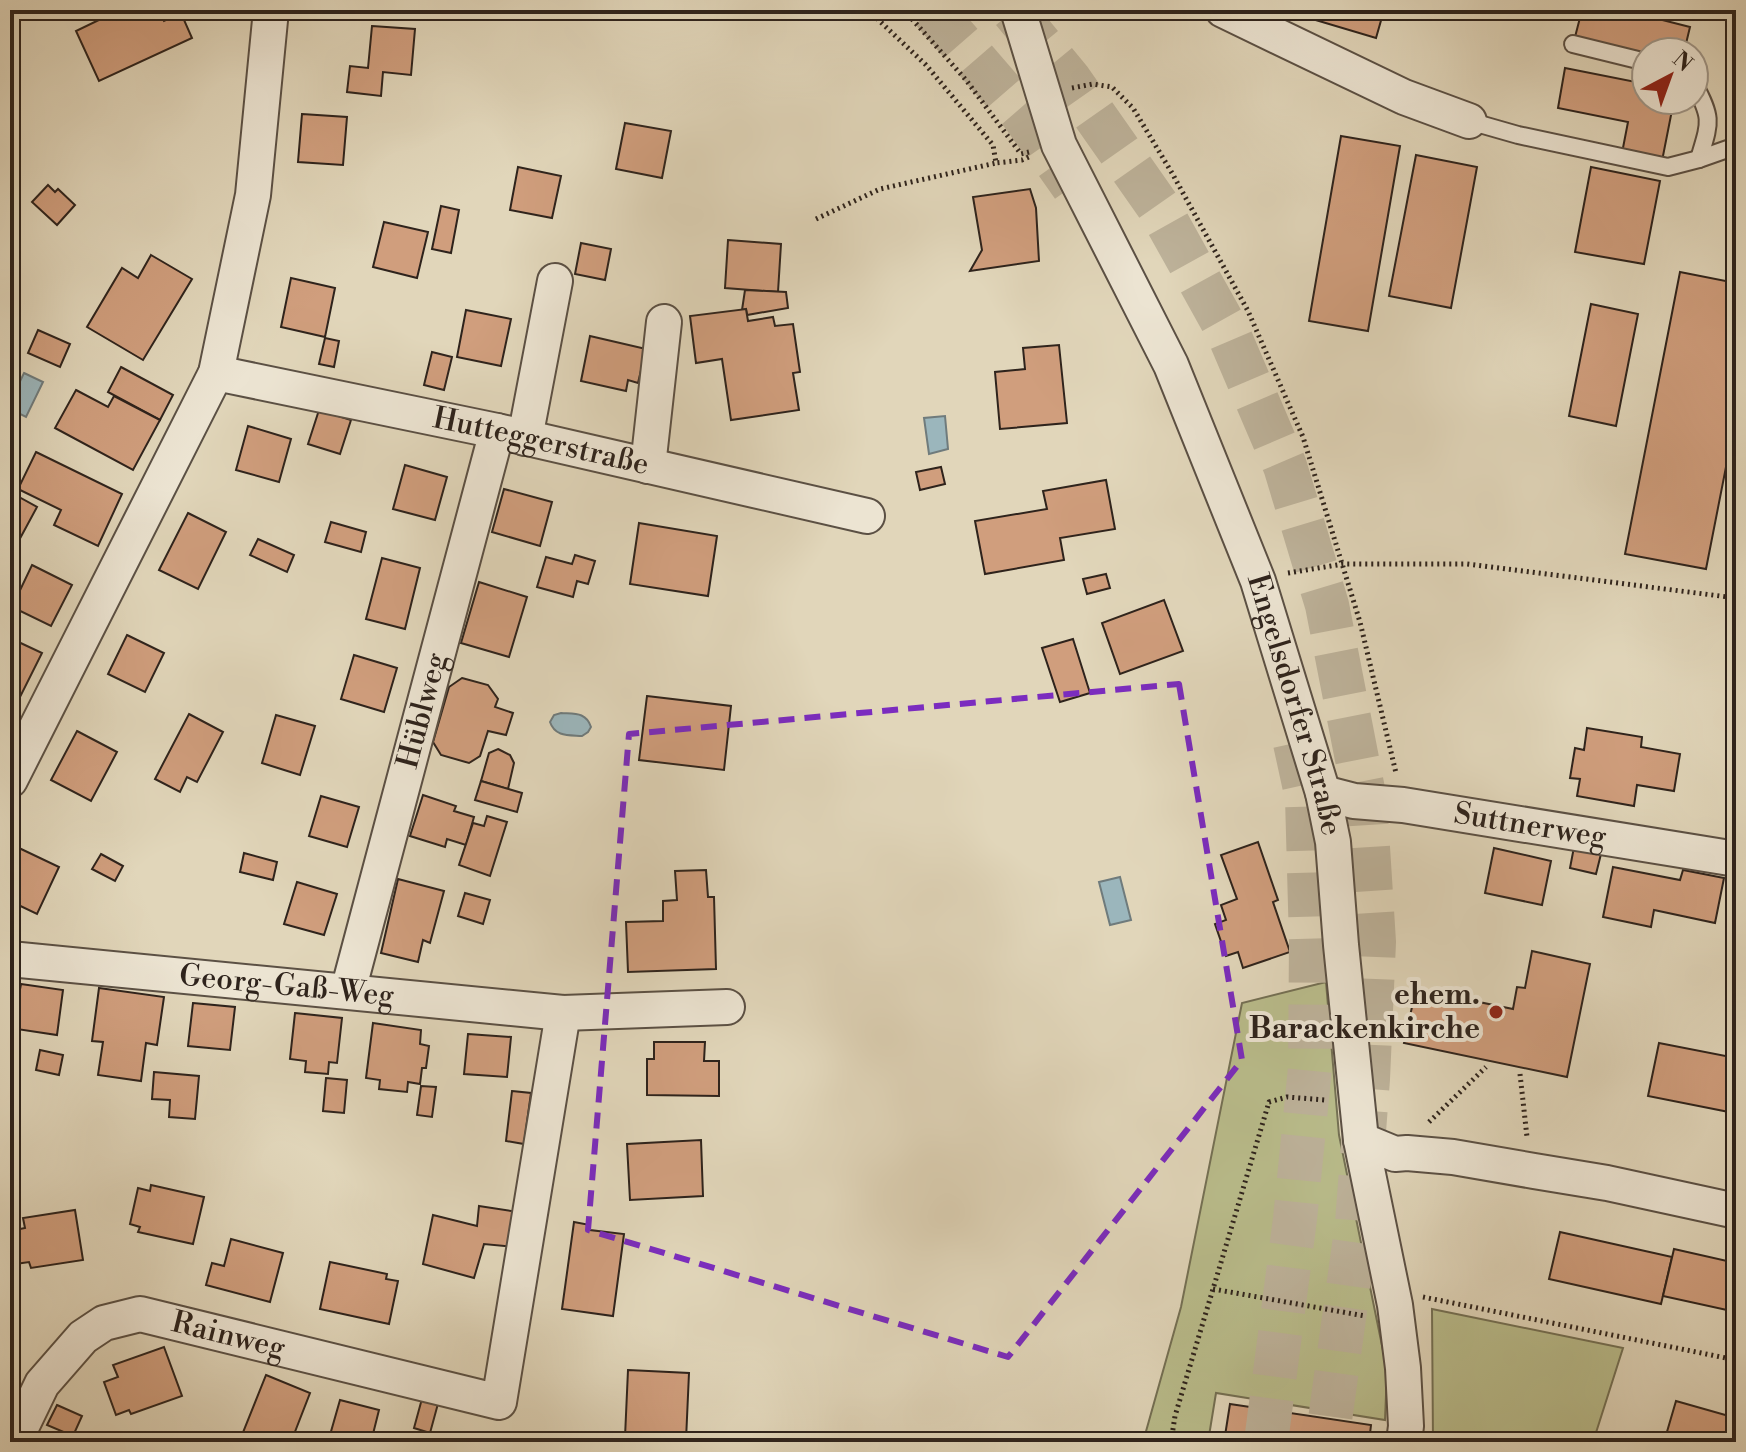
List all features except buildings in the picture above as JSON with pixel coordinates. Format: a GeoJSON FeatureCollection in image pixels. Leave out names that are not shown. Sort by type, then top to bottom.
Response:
{"type":"FeatureCollection","features":[{"type":"Feature","properties":{"kind":"street"},"geometry":{"type":"LineString","coordinates":[[10,780],[216,373],[253,195],[271,10]]}},
{"type":"Feature","properties":{"kind":"street","name":"Engelsdorfer Straße"},"geometry":{"type":"LineString","coordinates":[[1018,10],[1045,93],[1046,148],[1171,365],[1258,581],[1323,793],[1333,842],[1361,1140],[1395,1305],[1403,1368],[1404,1442]]}},
{"type":"Feature","properties":{"kind":"street"},"geometry":{"type":"LineString","coordinates":[[1223,10],[1404,97],[1469,121]]}},
{"type":"Feature","properties":{"kind":"street","name":"Hüblweg"},"geometry":{"type":"LineString","coordinates":[[348,991],[555,281]]}},
{"type":"Feature","properties":{"kind":"street"},"geometry":{"type":"LineString","coordinates":[[648,466],[664,322]]}},
{"type":"Feature","properties":{"kind":"street","name":"Hutteggerstraße"},"geometry":{"type":"LineString","coordinates":[[216,373],[511,435],[867,516]]}},
{"type":"Feature","properties":{"kind":"street","name":"Suttnerweg"},"geometry":{"type":"LineString","coordinates":[[1323,793],[1354,801],[1403,805],[1736,859]]}},
{"type":"Feature","properties":{"kind":"street","name":"Georg-Gaß-Weg"},"geometry":{"type":"LineString","coordinates":[[10,959],[563,1013],[727,1007]]}},
{"type":"Feature","properties":{"kind":"street","name":"Rainweg"},"geometry":{"type":"LineString","coordinates":[[14,1442],[42,1384],[83,1337],[104,1323],[140,1314],[499,1402],[563,1013]]}},
{"type":"Feature","properties":{"kind":"street"},"geometry":{"type":"LineString","coordinates":[[1361,1140],[1395,1154],[1453,1157],[1607,1183],[1736,1211]]}},
{"type":"Feature","properties":{"kind":"lane"},"geometry":{"type":"LineString","coordinates":[[1573,44],[1630,58]]}},
{"type":"Feature","properties":{"kind":"lane"},"geometry":{"type":"LineString","coordinates":[[1699,159],[1709,127],[1707,116]]}},
{"type":"Feature","properties":{"kind":"lane"},"geometry":{"type":"LineString","coordinates":[[1469,121],[1518,135],[1668,167],[1736,146]]}},
{"type":"Feature","properties":{"kind":"path"},"geometry":{"type":"LineString","coordinates":[[868,10],[926,65],[993,145],[996,163]]}},
{"type":"Feature","properties":{"kind":"path"},"geometry":{"type":"LineString","coordinates":[[904,10],[966,80],[1021,154],[1046,148]]}},
{"type":"Feature","properties":{"kind":"path"},"geometry":{"type":"LineString","coordinates":[[1045,93],[1093,84],[1112,87],[1133,108],[1248,311],[1303,437],[1343,564],[1360,622],[1403,805]]}},
{"type":"Feature","properties":{"kind":"path"},"geometry":{"type":"LineString","coordinates":[[816,219],[880,189],[1022,160],[1046,148]]}},
{"type":"Feature","properties":{"kind":"path"},"geometry":{"type":"LineString","coordinates":[[1258,581],[1279,574],[1343,564],[1467,564],[1736,598]]}},
{"type":"Feature","properties":{"kind":"path"},"geometry":{"type":"LineString","coordinates":[[1442,1109],[1486,1067]]}},
{"type":"Feature","properties":{"kind":"path"},"geometry":{"type":"LineString","coordinates":[[1520,1074],[1527,1141]]}},
{"type":"Feature","properties":{"kind":"path"},"geometry":{"type":"LineString","coordinates":[[1171,1442],[1175,1416],[1269,1102],[1287,1097],[1332,1100]]}},
{"type":"Feature","properties":{"kind":"path"},"geometry":{"type":"LineString","coordinates":[[1213,1289],[1367,1317],[1424,1297],[1736,1360]]}},
{"type":"Feature","properties":{"kind":"highlighted area"},"geometry":{"type":"Polygon","coordinates":[[[1179,684],[1242,1060],[1008,1357],[588,1230],[629,734],[1179,684]]]}},
{"type":"Feature","properties":{"kind":"green space"},"geometry":{"type":"Polygon","coordinates":[[[1326,982],[1339,1135],[1387,1370],[1385,1420],[1216,1393],[1208,1442],[1143,1442],[1181,1307],[1242,1003],[1326,982]]]}},
{"type":"Feature","properties":{"kind":"green space"},"geometry":{"type":"Polygon","coordinates":[[[1432,1309],[1623,1348],[1593,1442],[1433,1442],[1432,1309]]]}},
{"type":"Feature","properties":{"kind":"water"},"geometry":{"type":"Polygon","coordinates":[[[24,373],[43,382],[26,417],[10,409],[10,402],[24,373]]]}},
{"type":"Feature","properties":{"kind":"water"},"geometry":{"type":"Polygon","coordinates":[[[945,416],[948,449],[929,454],[924,418],[945,416]]]}},
{"type":"Feature","properties":{"kind":"water"},"geometry":{"type":"Polygon","coordinates":[[[554,715],[583,716],[591,727],[582,736],[559,733],[550,722],[554,715]]]}},
{"type":"Feature","properties":{"kind":"water"},"geometry":{"type":"Polygon","coordinates":[[[1120,877],[1131,920],[1110,925],[1099,882],[1120,877]]]}},
{"type":"Feature","properties":{"kind":"tunnel"},"geometry":{"type":"LineString","coordinates":[[932,10],[1023,115],[1073,186]]}},
{"type":"Feature","properties":{"kind":"tunnel"},"geometry":{"type":"LineString","coordinates":[[1013,11],[1069,79],[1158,206],[1227,330],[1285,466],[1327,605],[1365,800],[1374,942],[1357,1223],[1327,1442]]}},
{"type":"Feature","properties":{"kind":"tunnel"},"geometry":{"type":"LineString","coordinates":[[1266,1442],[1295,1219],[1310,1068],[1307,798],[1295,743]]}},
{"type":"Feature","properties":{"kind":"place","name":"ehem. Barackenkirche"},"geometry":{"type":"Point","coordinates":[1496,1012]}}]}
